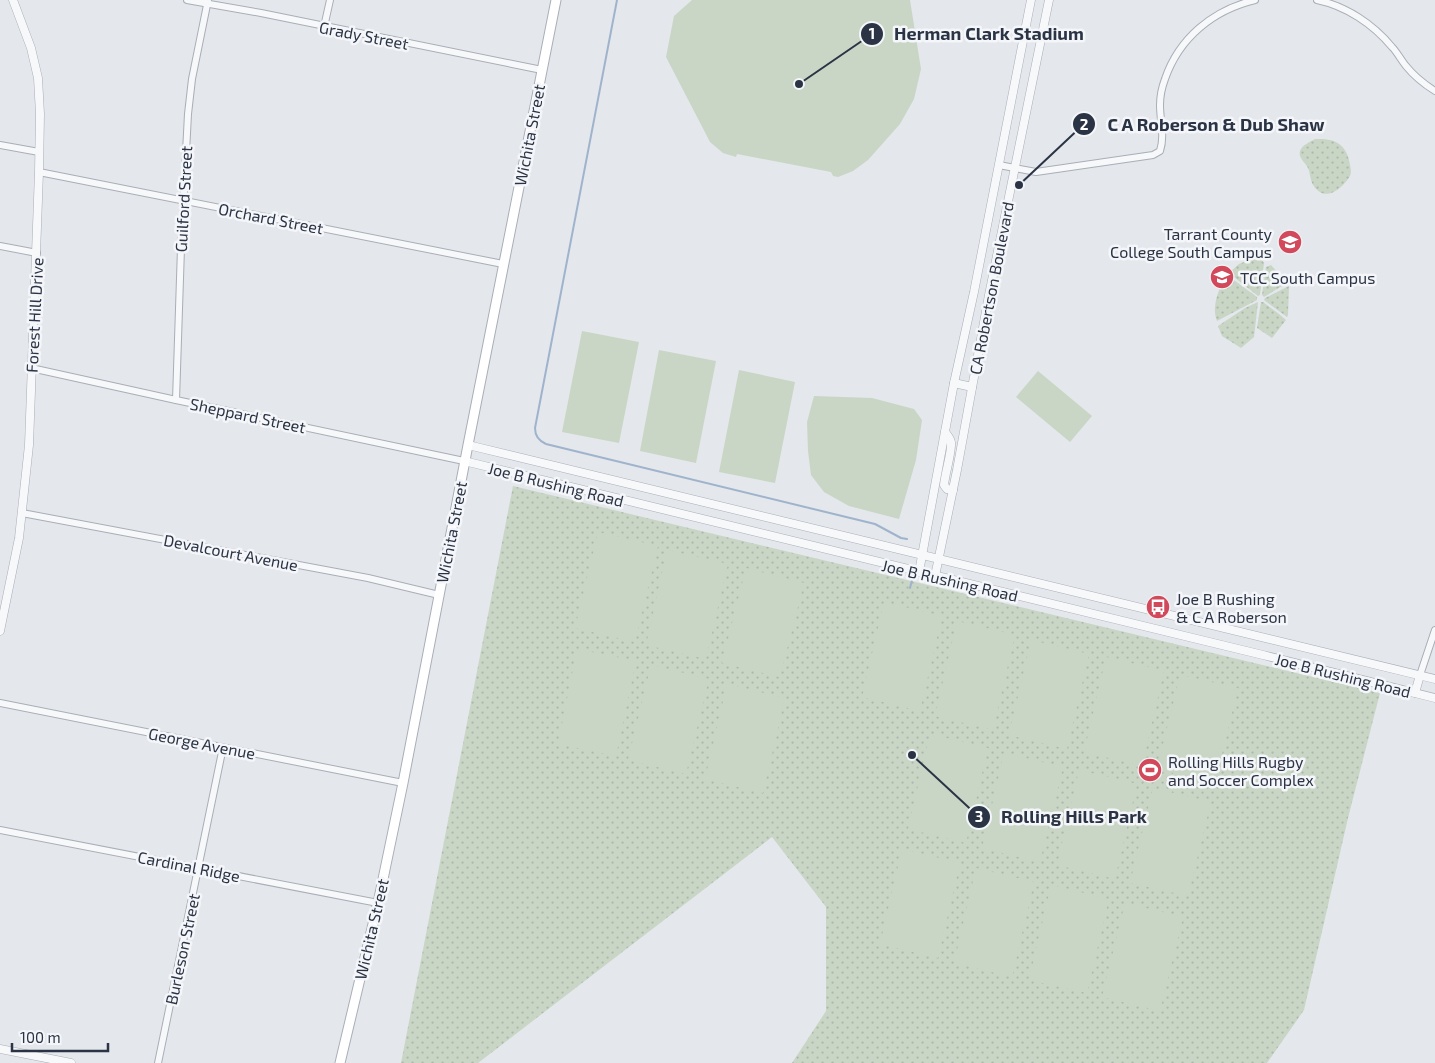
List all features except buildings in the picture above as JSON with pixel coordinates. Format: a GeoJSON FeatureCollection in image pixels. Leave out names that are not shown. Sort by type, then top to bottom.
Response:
{"type":"FeatureCollection","features":[{"type":"Feature","properties":{"kind":"main road","name":"Wichita Street"},"geometry":{"type":"LineString","coordinates":[[340,1063],[378,903],[403,783],[464,461],[556,0]]}},
{"type":"Feature","properties":{"kind":"street","name":"Forest Hill Drive"},"geometry":{"type":"LineString","coordinates":[[0,632],[19,538],[29,446],[39,172],[40,114],[38,78],[31,48],[13,0]]}},
{"type":"Feature","properties":{"kind":"street","name":"Grady Street"},"geometry":{"type":"LineString","coordinates":[[187,0],[207,2],[542,70]]}},
{"type":"Feature","properties":{"kind":"street"},"geometry":{"type":"LineString","coordinates":[[324,27],[330,0]]}},
{"type":"Feature","properties":{"kind":"street","name":"CA Robertson Boulevard"},"geometry":{"type":"LineString","coordinates":[[919,572],[954,383],[974,292],[1031,0]]}},
{"type":"Feature","properties":{"kind":"street","name":"CA Robertson Boulevard"},"geometry":{"type":"LineString","coordinates":[[935,576],[989,295],[1049,0]]}},
{"type":"Feature","properties":{"kind":"street"},"geometry":{"type":"LineString","coordinates":[[999,164],[1036,172],[1049,171],[1153,155],[1160,151],[1163,142],[1160,104],[1162,89],[1169,67],[1183,44],[1219,14],[1255,0]]}},
{"type":"Feature","properties":{"kind":"street"},"geometry":{"type":"LineString","coordinates":[[1317,0],[1343,9],[1371,26],[1393,47],[1415,75],[1435,91]]}},
{"type":"Feature","properties":{"kind":"street","name":"Guilford Street"},"geometry":{"type":"LineString","coordinates":[[176,400],[186,131],[192,79],[207,2]]}},
{"type":"Feature","properties":{"kind":"street"},"geometry":{"type":"LineString","coordinates":[[0,145],[39,152]]}},
{"type":"Feature","properties":{"kind":"street","name":"Orchard Street"},"geometry":{"type":"LineString","coordinates":[[39,172],[503,264]]}},
{"type":"Feature","properties":{"kind":"street"},"geometry":{"type":"LineString","coordinates":[[0,246],[37,253]]}},
{"type":"Feature","properties":{"kind":"street"},"geometry":{"type":"LineString","coordinates":[[974,292],[989,295]]}},
{"type":"Feature","properties":{"kind":"street","name":"Sheppard Street"},"geometry":{"type":"LineString","coordinates":[[32,368],[464,461]]}},
{"type":"Feature","properties":{"kind":"street"},"geometry":{"type":"LineString","coordinates":[[954,383],[972,387]]}},
{"type":"Feature","properties":{"kind":"street"},"geometry":{"type":"LineString","coordinates":[[945,432],[950,438],[952,445],[944,485],[953,490]]}},
{"type":"Feature","properties":{"kind":"street","name":"Joe B Rushing Road"},"geometry":{"type":"LineString","coordinates":[[468,445],[1435,679]]}},
{"type":"Feature","properties":{"kind":"street","name":"Joe B Rushing Road"},"geometry":{"type":"LineString","coordinates":[[464,461],[1263,654],[1435,698]]}},
{"type":"Feature","properties":{"kind":"street","name":"Devalcourt Avenue"},"geometry":{"type":"LineString","coordinates":[[22,513],[358,577],[439,595]]}},
{"type":"Feature","properties":{"kind":"street"},"geometry":{"type":"LineString","coordinates":[[1136,624],[1141,608]]}},
{"type":"Feature","properties":{"kind":"street"},"geometry":{"type":"LineString","coordinates":[[1415,693],[1435,630]]}},
{"type":"Feature","properties":{"kind":"street"},"geometry":{"type":"LineString","coordinates":[[1263,654],[1266,638]]}},
{"type":"Feature","properties":{"kind":"street","name":"George Avenue"},"geometry":{"type":"LineString","coordinates":[[0,703],[403,783]]}},
{"type":"Feature","properties":{"kind":"street","name":"Burleson Street"},"geometry":{"type":"LineString","coordinates":[[158,1063],[223,747]]}},
{"type":"Feature","properties":{"kind":"street","name":"Cardinal Ridge"},"geometry":{"type":"LineString","coordinates":[[0,830],[378,903]]}},
{"type":"Feature","properties":{"kind":"street"},"geometry":{"type":"LineString","coordinates":[[0,1049],[71,1063]]}},
{"type":"Feature","properties":{"kind":"green space"},"geometry":{"type":"Polygon","coordinates":[[[692,0],[910,0],[921,69],[914,99],[900,124],[868,160],[853,171],[838,177],[833,176],[831,172],[737,154],[736,157],[723,153],[710,142],[666,57],[674,16],[692,0]]]}},
{"type":"Feature","properties":{"kind":"green space"},"geometry":{"type":"Polygon","coordinates":[[[1315,139],[1334,141],[1343,147],[1348,158],[1351,171],[1350,176],[1340,188],[1330,193],[1325,194],[1316,189],[1312,183],[1308,168],[1300,156],[1302,147],[1315,139]]]}},
{"type":"Feature","properties":{"kind":"green space"},"geometry":{"type":"Polygon","coordinates":[[[1253,258],[1261,258],[1264,263],[1260,295],[1258,296],[1229,273],[1239,264],[1253,258]]]}},
{"type":"Feature","properties":{"kind":"green space"},"geometry":{"type":"Polygon","coordinates":[[[1271,265],[1287,283],[1264,297],[1262,295],[1266,267],[1271,265]]]}},
{"type":"Feature","properties":{"kind":"green space"},"geometry":{"type":"Polygon","coordinates":[[[1227,275],[1257,297],[1257,300],[1217,321],[1215,303],[1221,285],[1227,275]]]}},
{"type":"Feature","properties":{"kind":"green space"},"geometry":{"type":"Polygon","coordinates":[[[1289,286],[1288,315],[1287,317],[1264,300],[1289,286]]]}},
{"type":"Feature","properties":{"kind":"green space"},"geometry":{"type":"Polygon","coordinates":[[[1258,302],[1254,337],[1241,348],[1222,336],[1218,326],[1245,308],[1258,302]]]}},
{"type":"Feature","properties":{"kind":"green space"},"geometry":{"type":"Polygon","coordinates":[[[1261,302],[1286,320],[1272,338],[1257,328],[1261,302]]]}},
{"type":"Feature","properties":{"kind":"green space"},"geometry":{"type":"Polygon","coordinates":[[[582,331],[639,342],[619,443],[562,432],[582,331]]]}},
{"type":"Feature","properties":{"kind":"green space"},"geometry":{"type":"Polygon","coordinates":[[[659,350],[716,361],[696,463],[640,451],[659,350]]]}},
{"type":"Feature","properties":{"kind":"green space"},"geometry":{"type":"Polygon","coordinates":[[[739,370],[795,382],[775,483],[719,472],[739,370]]]}},
{"type":"Feature","properties":{"kind":"green space"},"geometry":{"type":"Polygon","coordinates":[[[1038,371],[1092,416],[1070,442],[1016,397],[1038,371]]]}},
{"type":"Feature","properties":{"kind":"green space"},"geometry":{"type":"Polygon","coordinates":[[[814,396],[872,398],[914,409],[922,420],[916,460],[899,519],[849,506],[824,492],[811,475],[807,422],[814,396]]]}},
{"type":"Feature","properties":{"kind":"green space"},"geometry":{"type":"Polygon","coordinates":[[[513,486],[1380,693],[1348,818],[1304,1010],[1267,1063],[792,1063],[826,1011],[826,907],[772,837],[478,1063],[401,1063],[513,486]]]}},
{"type":"Feature","properties":{"kind":"green space"},"geometry":{"type":"Polygon","coordinates":[[[598,532],[658,546],[635,642],[575,628],[598,532]]]}},
{"type":"Feature","properties":{"kind":"green space"},"geometry":{"type":"Polygon","coordinates":[[[667,550],[728,564],[706,659],[646,645],[667,550]]]}},
{"type":"Feature","properties":{"kind":"green space"},"geometry":{"type":"Polygon","coordinates":[[[746,568],[804,583],[780,677],[722,663],[746,568]]]}},
{"type":"Feature","properties":{"kind":"green space"},"geometry":{"type":"Polygon","coordinates":[[[884,602],[942,616],[920,711],[862,697],[884,602]]]}},
{"type":"Feature","properties":{"kind":"green space"},"geometry":{"type":"Polygon","coordinates":[[[957,621],[1015,635],[993,730],[935,716],[957,621]]]}},
{"type":"Feature","properties":{"kind":"green space"},"geometry":{"type":"Polygon","coordinates":[[[1031,640],[1089,654],[1067,749],[1009,735],[1031,640]]]}},
{"type":"Feature","properties":{"kind":"green space"},"geometry":{"type":"Polygon","coordinates":[[[577,649],[636,661],[616,756],[558,744],[577,649]]]}},
{"type":"Feature","properties":{"kind":"green space"},"geometry":{"type":"Polygon","coordinates":[[[1106,657],[1164,671],[1142,766],[1084,752],[1106,657]]]}},
{"type":"Feature","properties":{"kind":"green space"},"geometry":{"type":"Polygon","coordinates":[[[651,665],[709,679],[686,774],[628,760],[651,665]]]}},
{"type":"Feature","properties":{"kind":"green space"},"geometry":{"type":"Polygon","coordinates":[[[1180,675],[1238,688],[1215,783],[1157,769],[1180,675]]]}},
{"type":"Feature","properties":{"kind":"green space"},"geometry":{"type":"Polygon","coordinates":[[[727,684],[785,698],[763,793],[705,779],[727,684]]]}},
{"type":"Feature","properties":{"kind":"green space"},"geometry":{"type":"Polygon","coordinates":[[[930,734],[988,748],[966,843],[908,829],[930,734]]]}},
{"type":"Feature","properties":{"kind":"green space"},"geometry":{"type":"Polygon","coordinates":[[[1004,753],[1063,767],[1040,862],[982,848],[1004,753]]]}},
{"type":"Feature","properties":{"kind":"green space"},"geometry":{"type":"Polygon","coordinates":[[[1079,770],[1137,784],[1115,879],[1057,865],[1079,770]]]}},
{"type":"Feature","properties":{"kind":"green space"},"geometry":{"type":"Polygon","coordinates":[[[1153,788],[1211,802],[1188,896],[1130,883],[1153,788]]]}},
{"type":"Feature","properties":{"kind":"green space"},"geometry":{"type":"Polygon","coordinates":[[[902,849],[960,863],[938,958],[880,944],[902,849]]]}},
{"type":"Feature","properties":{"kind":"green space"},"geometry":{"type":"Polygon","coordinates":[[[976,868],[1034,882],[1012,977],[954,963],[976,868]]]}},
{"type":"Feature","properties":{"kind":"green space"},"geometry":{"type":"Polygon","coordinates":[[[1051,885],[1109,899],[1087,993],[1029,980],[1051,885]]]}},
{"type":"Feature","properties":{"kind":"green space"},"geometry":{"type":"Polygon","coordinates":[[[1125,903],[1183,917],[1160,1011],[1102,997],[1125,903]]]}},
{"type":"Feature","properties":{"kind":"waterway"},"geometry":{"type":"LineString","coordinates":[[617,0],[535,428],[539,440],[546,444],[875,524],[901,538],[907,539]]}},
{"type":"Feature","properties":{"kind":"waterway"},"geometry":{"type":"LineString","coordinates":[[910,588],[913,576]]}},
{"type":"Feature","properties":{"kind":"place","name":"Herman Clark Stadium"},"geometry":{"type":"Point","coordinates":[799,84]}},
{"type":"Feature","properties":{"kind":"place","name":"C A Roberson & Dub Shaw"},"geometry":{"type":"Point","coordinates":[1019,185]}},
{"type":"Feature","properties":{"kind":"place","name":"Tarrant County College South Campus"},"geometry":{"type":"Point","coordinates":[1290,242]}},
{"type":"Feature","properties":{"kind":"place","name":"TCC South Campus"},"geometry":{"type":"Point","coordinates":[1222,277]}},
{"type":"Feature","properties":{"kind":"place","name":"Joe B Rushing & C A Roberson"},"geometry":{"type":"Point","coordinates":[1158,607]}},
{"type":"Feature","properties":{"kind":"place","name":"Rolling Hills Park"},"geometry":{"type":"Point","coordinates":[912,755]}},
{"type":"Feature","properties":{"kind":"place","name":"Rolling Hills Rugby and Soccer Complex"},"geometry":{"type":"Point","coordinates":[1150,770]}}]}
